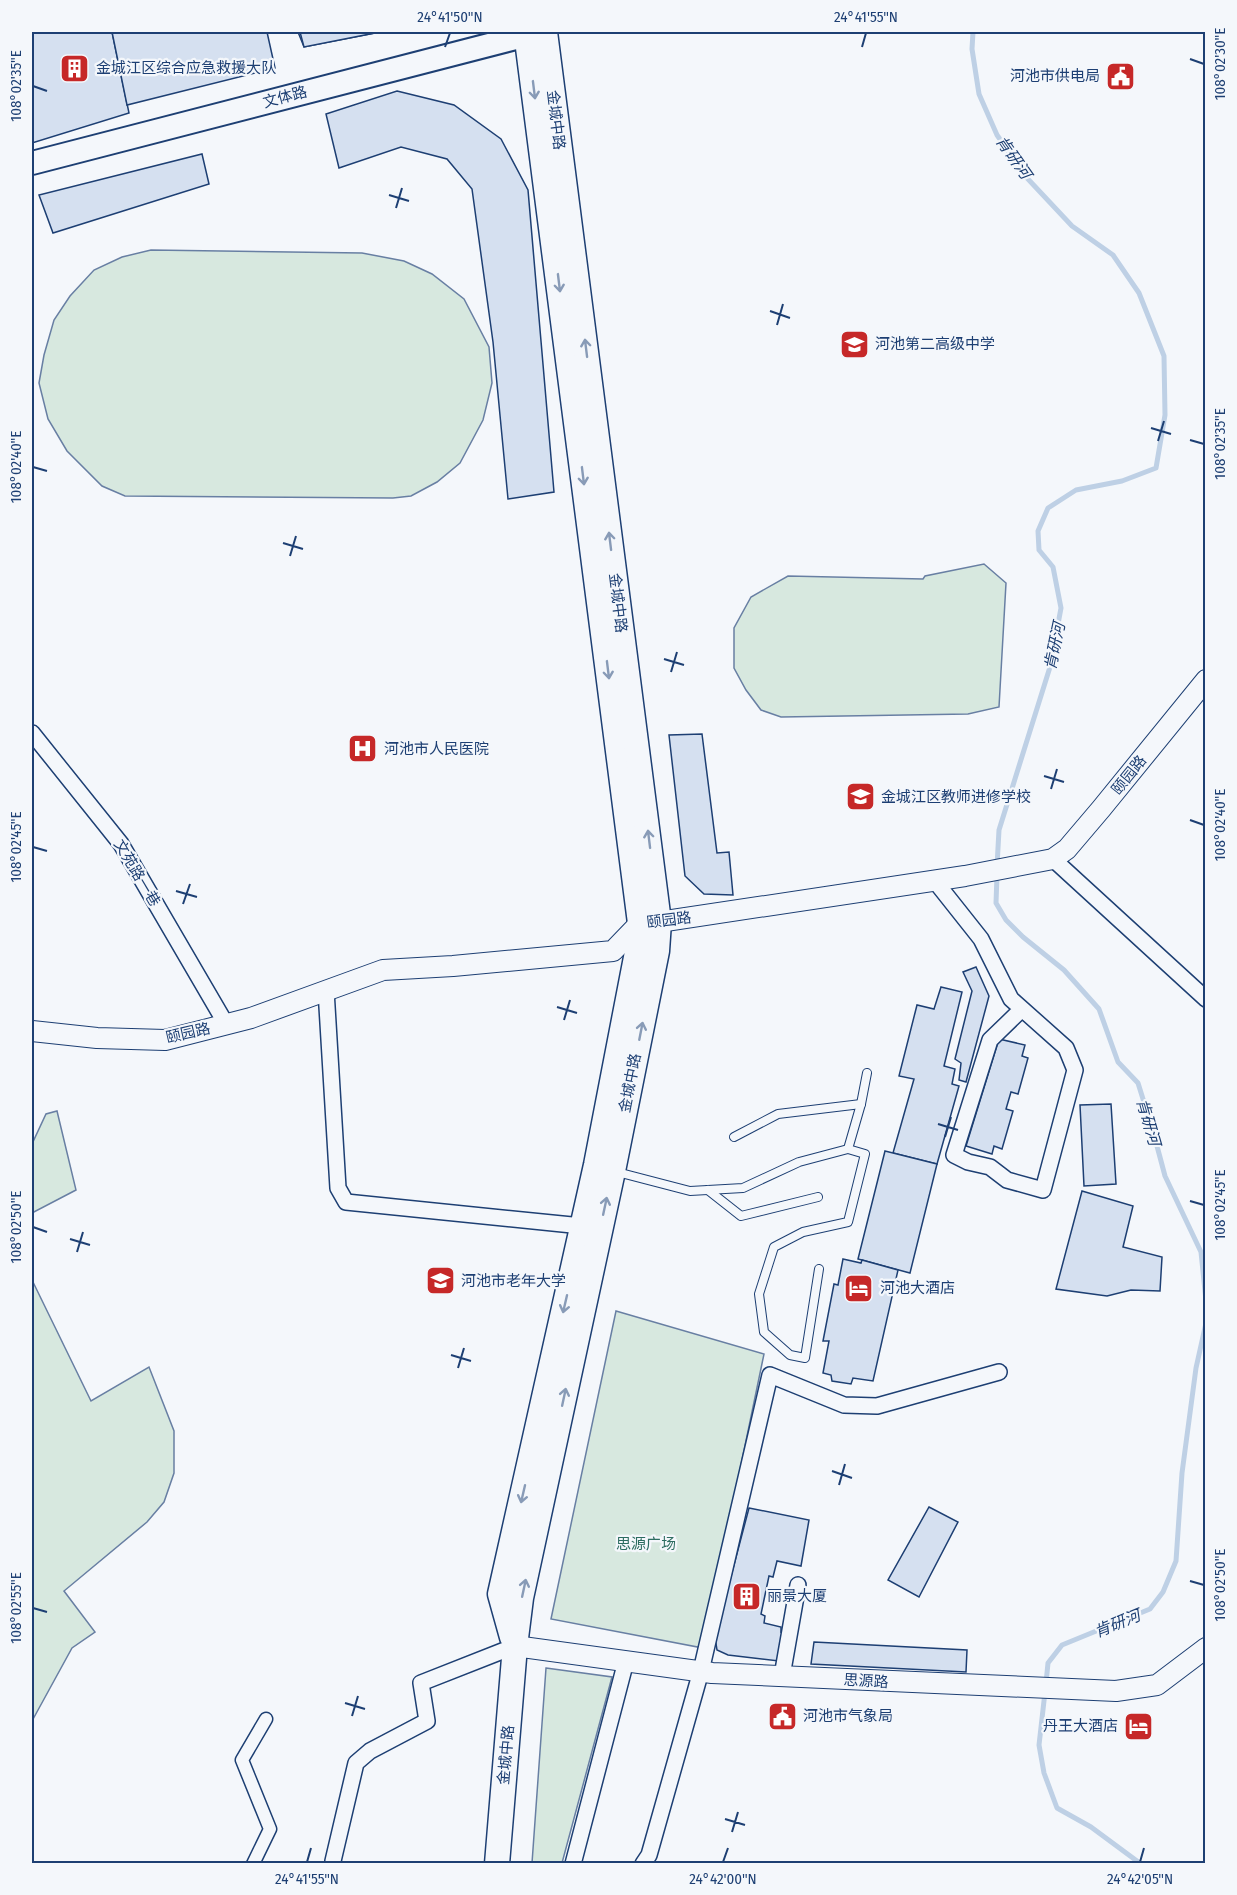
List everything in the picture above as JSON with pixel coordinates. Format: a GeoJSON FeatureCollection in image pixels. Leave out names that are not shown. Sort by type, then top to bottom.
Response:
{"type":"FeatureCollection","features":[{"type":"Feature","properties":{"kind":"main road","name":"文体路"},"geometry":{"type":"LineString","coordinates":[[32,163],[534,32]]}},
{"type":"Feature","properties":{"kind":"main road","name":"金城中路"},"geometry":{"type":"LineString","coordinates":[[497,1863],[521,1598],[604,1168],[657,951],[650,923],[534,32]]}},
{"type":"Feature","properties":{"kind":"main road"},"geometry":{"type":"LineString","coordinates":[[515,1646],[500,1594],[582,1227],[604,1168]]}},
{"type":"Feature","properties":{"kind":"street","name":"颐园路"},"geometry":{"type":"LineString","coordinates":[[32,1031],[97,1038],[165,1040],[251,1018],[383,970],[613,951],[650,923],[965,876],[1053,859],[1067,849],[1206,680]]}},
{"type":"Feature","properties":{"kind":"street","name":"文苑路一巷"},"geometry":{"type":"LineString","coordinates":[[32,733],[121,844],[226,1024]]}},
{"type":"Feature","properties":{"kind":"street"},"geometry":{"type":"LineString","coordinates":[[1053,859],[1206,999]]}},
{"type":"Feature","properties":{"kind":"street"},"geometry":{"type":"LineString","coordinates":[[935,880],[981,939],[1011,999],[1066,1048],[1075,1070],[1043,1190],[1007,1180],[990,1167],[968,1162],[954,1155],[990,1040],[1022,1009]]}},
{"type":"Feature","properties":{"kind":"street"},"geometry":{"type":"LineString","coordinates":[[326,990],[338,1188],[346,1202],[582,1227]]}},
{"type":"Feature","properties":{"kind":"street"},"geometry":{"type":"LineString","coordinates":[[644,1863],[649,1855],[701,1671],[770,1375],[844,1405],[877,1406],[999,1372]]}},
{"type":"Feature","properties":{"kind":"street"},"geometry":{"type":"LineString","coordinates":[[782,1676],[798,1585]]}},
{"type":"Feature","properties":{"kind":"street"},"geometry":{"type":"LineString","coordinates":[[334,1863],[356,1764],[370,1751],[428,1721],[421,1683],[515,1646]]}},
{"type":"Feature","properties":{"kind":"street","name":"思源路"},"geometry":{"type":"LineString","coordinates":[[515,1646],[701,1671],[1116,1691],[1157,1685],[1206,1648]]}},
{"type":"Feature","properties":{"kind":"street"},"geometry":{"type":"LineString","coordinates":[[573,1863],[626,1661]]}},
{"type":"Feature","properties":{"kind":"street"},"geometry":{"type":"LineString","coordinates":[[253,1863],[270,1829],[242,1760],[266,1719]]}},
{"type":"Feature","properties":{"kind":"lane"},"geometry":{"type":"LineString","coordinates":[[848,1149],[867,1073]]}},
{"type":"Feature","properties":{"kind":"lane"},"geometry":{"type":"LineString","coordinates":[[734,1137],[778,1114],[861,1104]]}},
{"type":"Feature","properties":{"kind":"lane"},"geometry":{"type":"LineString","coordinates":[[604,1168],[690,1191],[743,1188],[799,1162],[848,1149],[865,1154],[848,1222],[803,1232],[774,1247],[759,1294],[764,1332],[790,1355],[805,1358],[819,1269]]}},
{"type":"Feature","properties":{"kind":"lane"},"geometry":{"type":"LineString","coordinates":[[708,1190],[741,1216],[819,1197]]}},
{"type":"Feature","properties":{"kind":"green space"},"geometry":{"type":"Polygon","coordinates":[[[151,250],[362,253],[404,261],[432,274],[464,299],[489,347],[492,383],[483,420],[460,463],[437,482],[411,496],[393,498],[125,496],[102,486],[67,451],[48,419],[39,383],[44,355],[54,320],[70,296],[94,270],[122,257],[151,250]]]}},
{"type":"Feature","properties":{"kind":"green space"},"geometry":{"type":"Polygon","coordinates":[[[984,564],[1006,583],[999,707],[968,714],[781,717],[761,710],[746,690],[734,668],[734,628],[751,597],[788,576],[923,579],[925,576],[984,564]]]}},
{"type":"Feature","properties":{"kind":"green space"},"geometry":{"type":"Polygon","coordinates":[[[57,1111],[76,1190],[32,1213],[32,1144],[46,1114],[57,1111]]]}},
{"type":"Feature","properties":{"kind":"green space"},"geometry":{"type":"Polygon","coordinates":[[[32,1280],[91,1401],[149,1367],[174,1431],[174,1473],[164,1502],[147,1522],[64,1591],[95,1632],[72,1648],[32,1721],[32,1280]]]}},
{"type":"Feature","properties":{"kind":"green space","name":"思源广场"},"geometry":{"type":"Polygon","coordinates":[[[616,1311],[764,1354],[703,1648],[551,1619],[616,1311]]]}},
{"type":"Feature","properties":{"kind":"green space"},"geometry":{"type":"Polygon","coordinates":[[[546,1668],[612,1677],[562,1863],[532,1863],[546,1668]]]}},
{"type":"Feature","properties":{"kind":"building","name":"金城江区综合应急救援大队"},"geometry":{"type":"Polygon","coordinates":[[[32,32],[112,32],[129,113],[32,143],[32,32]]]}},
{"type":"Feature","properties":{"kind":"building"},"geometry":{"type":"Polygon","coordinates":[[[112,32],[267,32],[275,68],[127,105],[112,32]]]}},
{"type":"Feature","properties":{"kind":"building"},"geometry":{"type":"Polygon","coordinates":[[[298,32],[380,32],[304,47],[298,32]]]}},
{"type":"Feature","properties":{"kind":"building"},"geometry":{"type":"Polygon","coordinates":[[[300,32],[380,32],[304,47],[300,32]]]}},
{"type":"Feature","properties":{"kind":"building"},"geometry":{"type":"Polygon","coordinates":[[[397,91],[454,105],[501,139],[528,190],[554,492],[508,499],[493,342],[472,189],[447,159],[401,147],[339,168],[326,114],[397,91]]]}},
{"type":"Feature","properties":{"kind":"building"},"geometry":{"type":"Polygon","coordinates":[[[202,154],[209,184],[53,233],[39,195],[202,154]]]}},
{"type":"Feature","properties":{"kind":"building"},"geometry":{"type":"Polygon","coordinates":[[[702,734],[717,853],[729,852],[733,895],[704,894],[685,876],[669,735],[702,734]]]}},
{"type":"Feature","properties":{"kind":"building"},"geometry":{"type":"Polygon","coordinates":[[[976,967],[989,996],[966,1082],[959,1080],[961,1063],[955,1059],[972,991],[963,972],[976,967]]]}},
{"type":"Feature","properties":{"kind":"building"},"geometry":{"type":"Polygon","coordinates":[[[941,987],[962,992],[944,1066],[955,1069],[952,1084],[959,1086],[937,1164],[893,1153],[914,1079],[899,1076],[917,1005],[934,1009],[941,987]]]}},
{"type":"Feature","properties":{"kind":"building"},"geometry":{"type":"Polygon","coordinates":[[[999,1039],[1025,1045],[1022,1056],[1028,1058],[1018,1094],[1011,1092],[1006,1109],[1013,1111],[1002,1149],[994,1146],[992,1154],[966,1146],[999,1039]]]}},
{"type":"Feature","properties":{"kind":"building"},"geometry":{"type":"Polygon","coordinates":[[[1111,1104],[1116,1184],[1084,1186],[1080,1105],[1111,1104]]]}},
{"type":"Feature","properties":{"kind":"building"},"geometry":{"type":"Polygon","coordinates":[[[885,1151],[937,1164],[910,1273],[858,1259],[885,1151]]]}},
{"type":"Feature","properties":{"kind":"building"},"geometry":{"type":"Polygon","coordinates":[[[1082,1191],[1133,1206],[1123,1247],[1162,1257],[1160,1291],[1131,1290],[1107,1296],[1056,1289],[1082,1191]]]}},
{"type":"Feature","properties":{"kind":"building"},"geometry":{"type":"Polygon","coordinates":[[[843,1259],[861,1263],[862,1260],[898,1270],[873,1381],[853,1378],[851,1384],[832,1381],[831,1375],[823,1373],[829,1341],[823,1341],[834,1284],[838,1285],[843,1259]]]}},
{"type":"Feature","properties":{"kind":"building"},"geometry":{"type":"Polygon","coordinates":[[[929,1507],[958,1522],[919,1597],[888,1580],[929,1507]]]}},
{"type":"Feature","properties":{"kind":"building","name":"丽景大厦"},"geometry":{"type":"Polygon","coordinates":[[[749,1508],[809,1520],[801,1566],[777,1561],[773,1577],[769,1576],[761,1614],[765,1616],[764,1623],[781,1627],[781,1632],[785,1631],[779,1661],[728,1655],[717,1650],[715,1637],[749,1508]]]}},
{"type":"Feature","properties":{"kind":"building"},"geometry":{"type":"Polygon","coordinates":[[[814,1642],[967,1650],[966,1672],[811,1664],[814,1642]]]}},
{"type":"Feature","properties":{"kind":"waterway","name":"肯研河"},"geometry":{"type":"LineString","coordinates":[[973,32],[972,49],[979,94],[997,135],[1027,178],[1072,226],[1113,255],[1139,293],[1164,356],[1165,415],[1156,468],[1122,481],[1076,490],[1048,508],[1038,531],[1039,550],[1053,567],[1061,608],[1050,667],[999,830],[997,866]]}},
{"type":"Feature","properties":{"kind":"waterway","name":"肯研河"},"geometry":{"type":"LineString","coordinates":[[997,875],[996,903],[1006,920],[1064,970],[1099,1009],[1118,1062],[1138,1083],[1165,1176],[1201,1252],[1206,1301]]}},
{"type":"Feature","properties":{"kind":"waterway","name":"肯研河"},"geometry":{"type":"LineString","coordinates":[[1046,1683],[1048,1663],[1062,1645],[1150,1609],[1163,1592],[1176,1561],[1182,1473],[1196,1368],[1206,1323]]}},
{"type":"Feature","properties":{"kind":"waterway","name":"肯研河"},"geometry":{"type":"LineString","coordinates":[[1045,1692],[1039,1745],[1044,1773],[1057,1808],[1091,1827],[1141,1864]]}},
{"type":"Feature","properties":{"kind":"place","name":"金城江区综合应急救援大队"},"geometry":{"type":"Point","coordinates":[75,68]}},
{"type":"Feature","properties":{"kind":"place","name":"河池市供电局"},"geometry":{"type":"Point","coordinates":[1121,76]}},
{"type":"Feature","properties":{"kind":"place","name":"河池第二高级中学"},"geometry":{"type":"Point","coordinates":[854,344]}},
{"type":"Feature","properties":{"kind":"place","name":"河池市人民医院"},"geometry":{"type":"Point","coordinates":[363,749]}},
{"type":"Feature","properties":{"kind":"place","name":"金城江区教师进修学校"},"geometry":{"type":"Point","coordinates":[860,797]}},
{"type":"Feature","properties":{"kind":"place","name":"河池市老年大学"},"geometry":{"type":"Point","coordinates":[440,1281]}},
{"type":"Feature","properties":{"kind":"place","name":"河池大酒店"},"geometry":{"type":"Point","coordinates":[859,1288]}},
{"type":"Feature","properties":{"kind":"place","name":"丽景大厦"},"geometry":{"type":"Point","coordinates":[746,1596]}},
{"type":"Feature","properties":{"kind":"place","name":"河池市气象局"},"geometry":{"type":"Point","coordinates":[782,1716]}},
{"type":"Feature","properties":{"kind":"place","name":"丹王大酒店"},"geometry":{"type":"Point","coordinates":[1139,1726]}}]}
